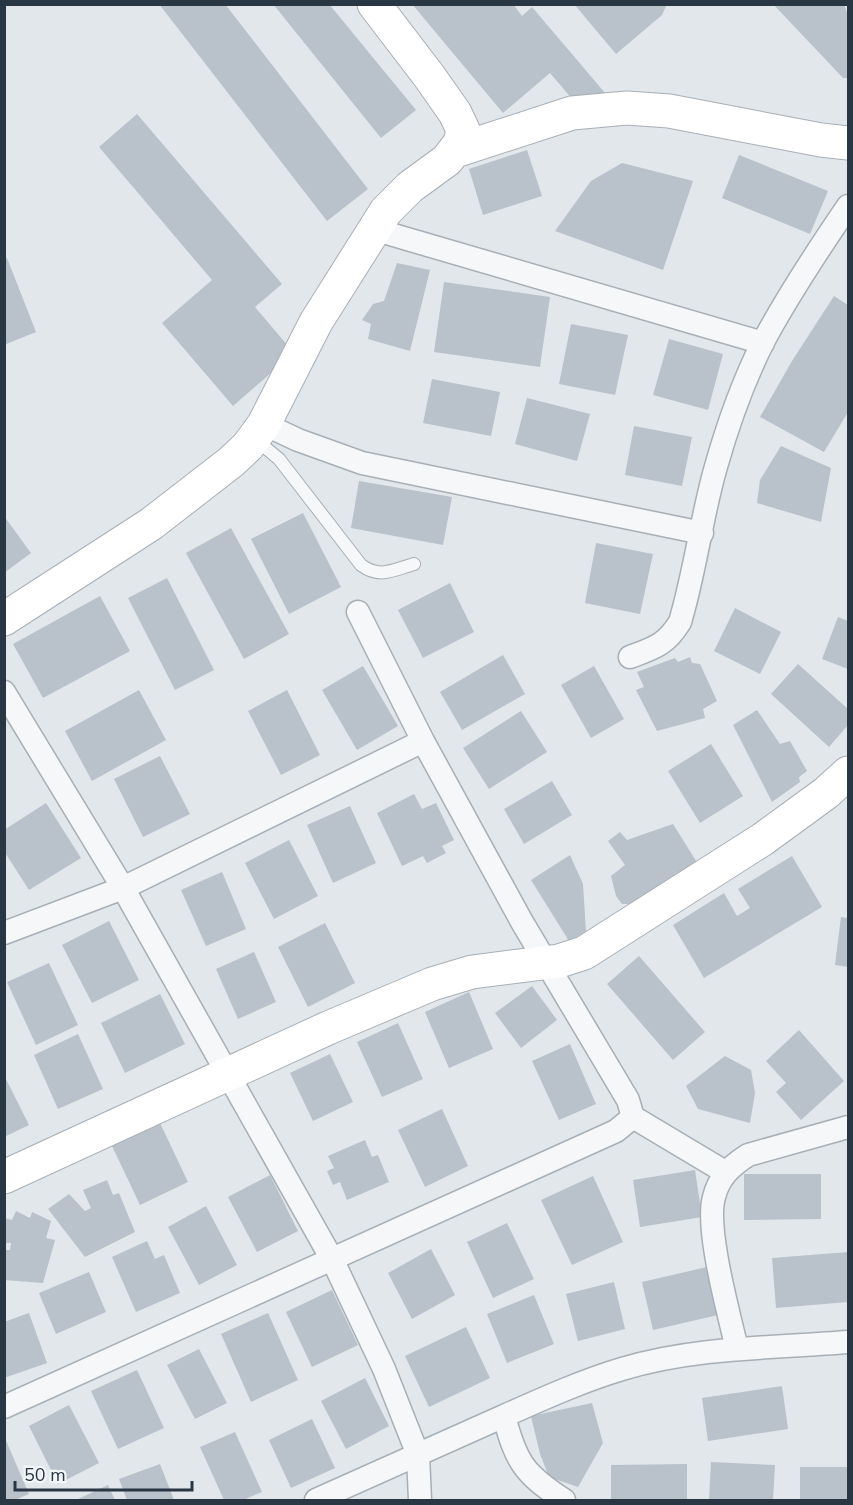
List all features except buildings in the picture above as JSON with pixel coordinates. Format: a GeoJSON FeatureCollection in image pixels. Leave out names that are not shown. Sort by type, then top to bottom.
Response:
{"type":"FeatureCollection","features":[{"type":"Feature","properties":{"kind":"main road"},"geometry":{"type":"LineString","coordinates":[[4,620],[151,524],[231,462],[259,431],[316,322],[373,229],[400,196],[436,169],[454,151],[463,137],[461,124],[429,76],[374,4]]}},
{"type":"Feature","properties":{"kind":"main road"},"geometry":{"type":"LineString","coordinates":[[454,151],[572,113],[627,108],[669,111],[821,140],[849,143]]}},
{"type":"Feature","properties":{"kind":"main road"},"geometry":{"type":"LineString","coordinates":[[4,1178],[328,1028],[432,984],[472,972],[572,958],[596,946],[841,787]]}},
{"type":"Feature","properties":{"kind":"street"},"geometry":{"type":"LineString","coordinates":[[630,657],[659,646],[673,633],[680,622],[716,468],[748,377],[763,343],[812,260],[849,206]]}},
{"type":"Feature","properties":{"kind":"street"},"geometry":{"type":"LineString","coordinates":[[373,229],[763,343]]}},
{"type":"Feature","properties":{"kind":"street"},"geometry":{"type":"LineString","coordinates":[[259,431],[298,440],[362,463],[702,533]]}},
{"type":"Feature","properties":{"kind":"street"},"geometry":{"type":"LineString","coordinates":[[358,612],[423,741],[546,963],[628,1100],[633,1117],[725,1172]]}},
{"type":"Feature","properties":{"kind":"street"},"geometry":{"type":"LineString","coordinates":[[4,692],[123,888],[333,1261],[384,1370],[418,1455],[420,1500]]}},
{"type":"Feature","properties":{"kind":"street"},"geometry":{"type":"LineString","coordinates":[[4,933],[123,888],[423,741]]}},
{"type":"Feature","properties":{"kind":"street"},"geometry":{"type":"LineString","coordinates":[[4,1407],[245,1297],[333,1261],[437,1210],[616,1131],[633,1117]]}},
{"type":"Feature","properties":{"kind":"street"},"geometry":{"type":"LineString","coordinates":[[737,1349],[719,1269],[712,1215],[713,1198],[725,1172],[748,1155],[849,1127]]}},
{"type":"Feature","properties":{"kind":"street"},"geometry":{"type":"LineString","coordinates":[[316,1500],[552,1394],[623,1369],[665,1359],[737,1349],[849,1342]]}},
{"type":"Feature","properties":{"kind":"street"},"geometry":{"type":"LineString","coordinates":[[504,1416],[509,1437],[524,1469],[537,1483],[564,1500]]}},
{"type":"Feature","properties":{"kind":"lane"},"geometry":{"type":"LineString","coordinates":[[259,431],[361,565],[380,574],[414,564]]}}]}
